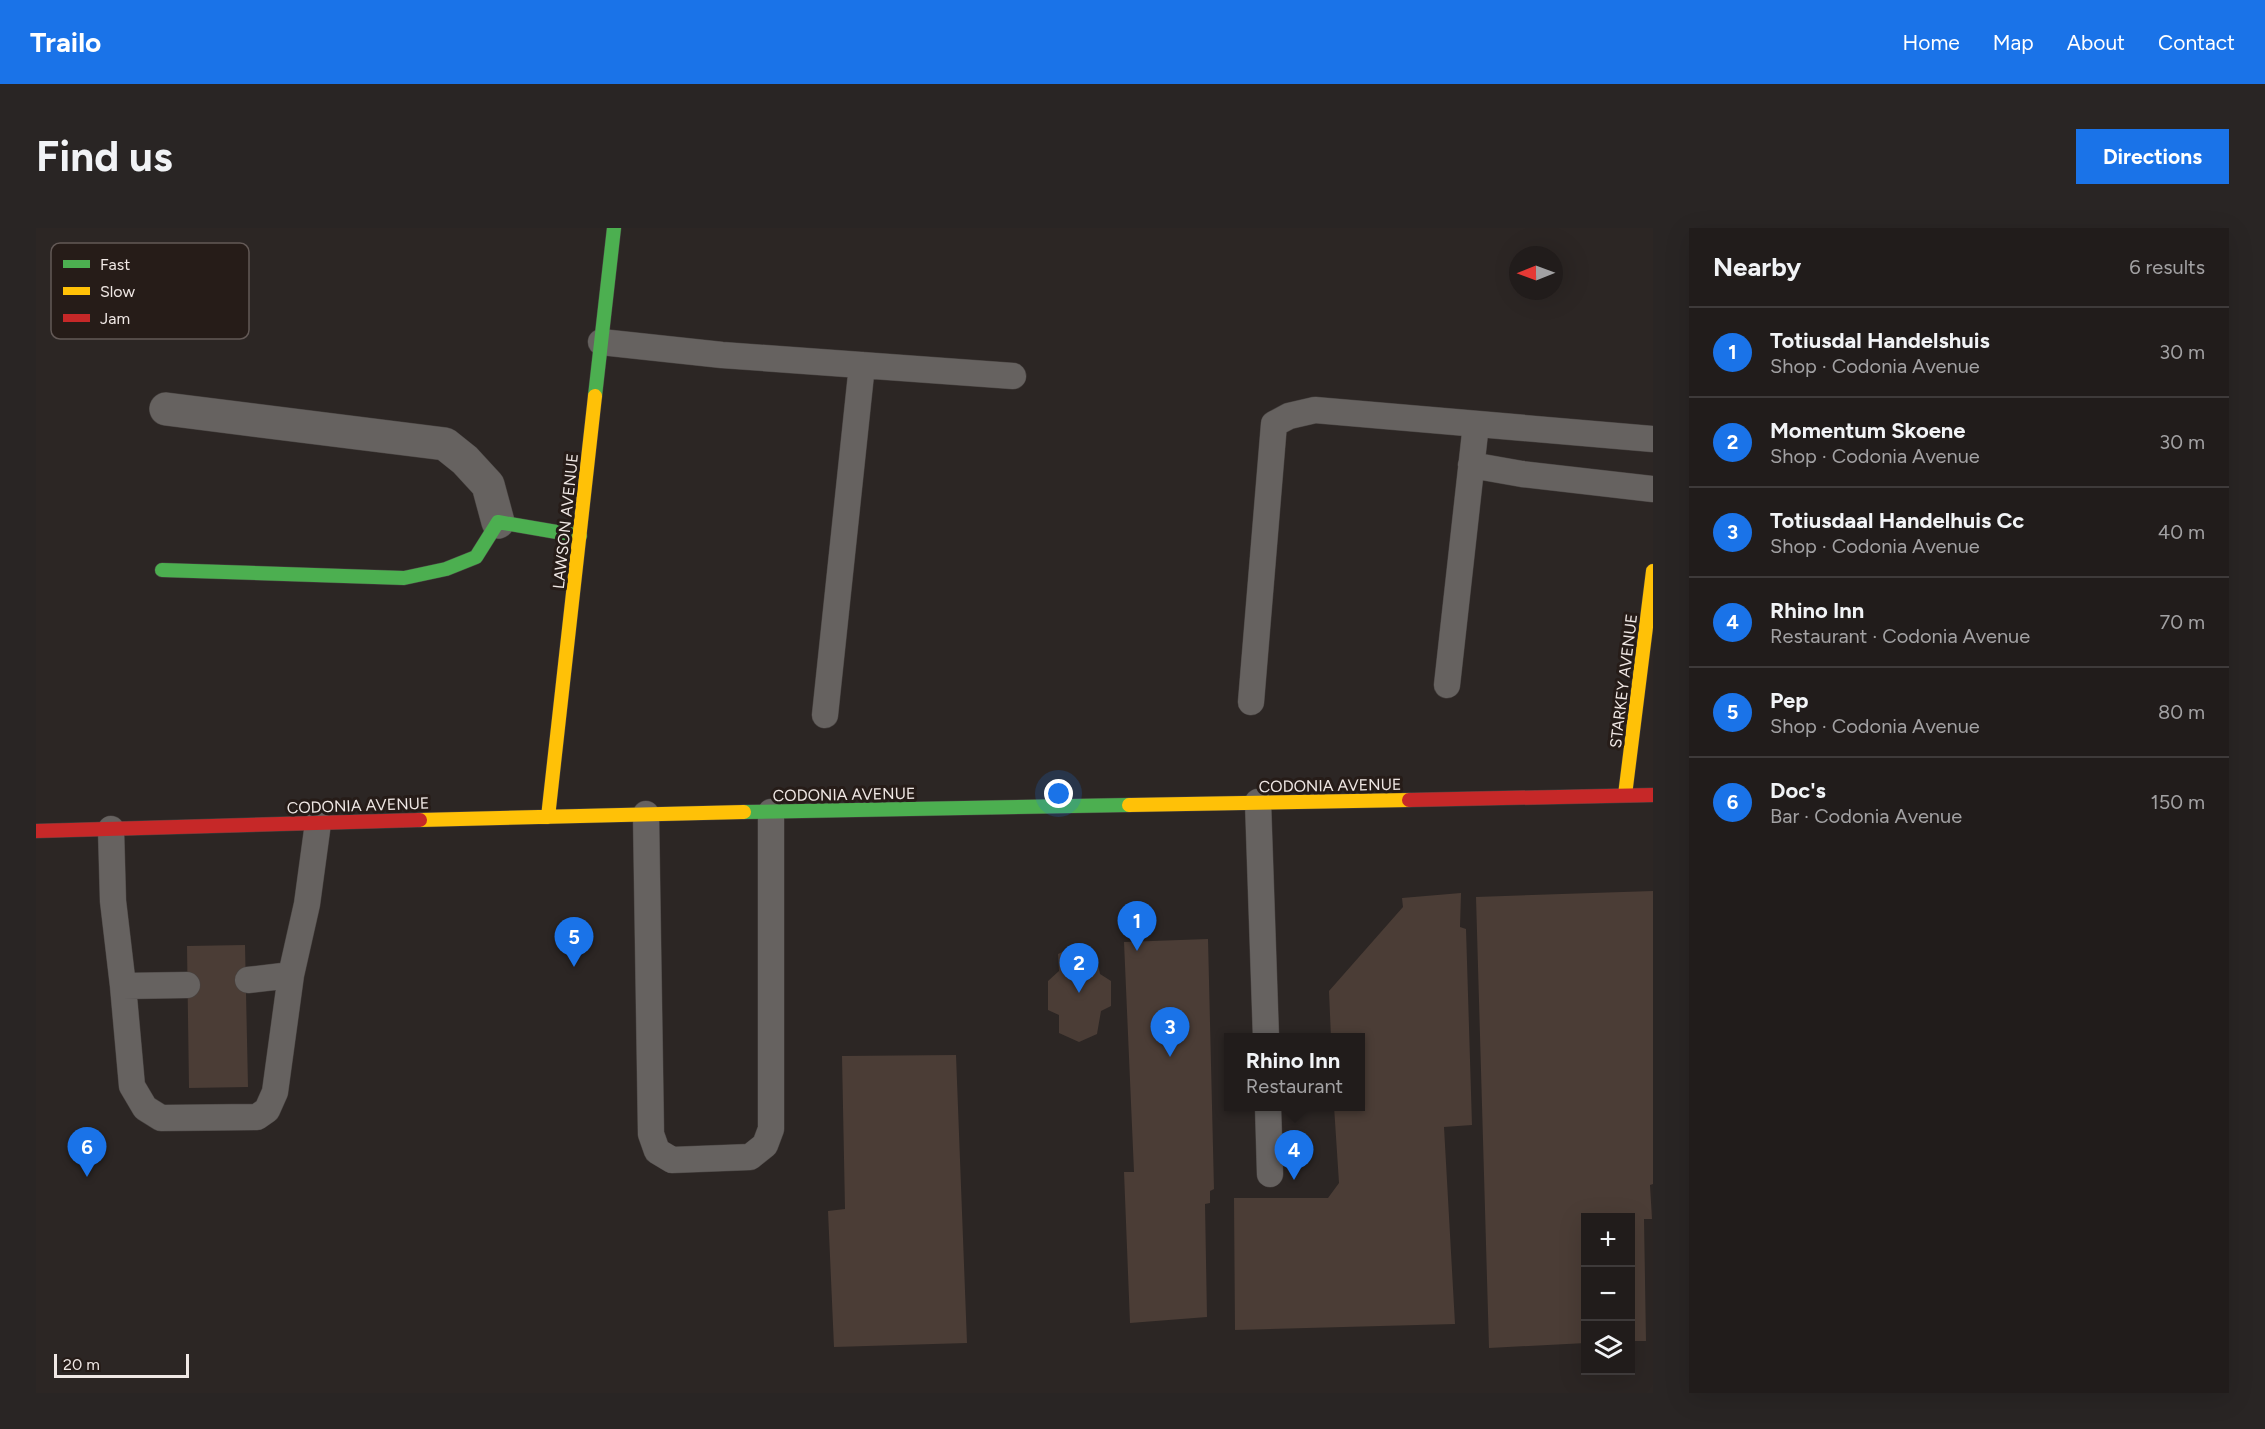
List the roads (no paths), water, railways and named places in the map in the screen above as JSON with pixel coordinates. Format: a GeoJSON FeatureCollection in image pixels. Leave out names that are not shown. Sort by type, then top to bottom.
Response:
{"type":"FeatureCollection","features":[{"type":"Feature","properties":{"kind":"street","name":"LAWSON AVENUE"},"geometry":{"type":"LineString","coordinates":[[548,817],[614,228]]}},
{"type":"Feature","properties":{"kind":"street"},"geometry":{"type":"LineString","coordinates":[[162,570],[404,579],[446,569],[476,557],[498,522],[488,485],[465,460],[445,444],[166,409]]}},
{"type":"Feature","properties":{"kind":"street"},"geometry":{"type":"LineString","coordinates":[[498,522],[580,536]]}},
{"type":"Feature","properties":{"kind":"street","name":"STARKEY AVENUE"},"geometry":{"type":"LineString","coordinates":[[1625,795],[1653,571]]}},
{"type":"Feature","properties":{"kind":"street","name":"CODONIA AVENUE"},"geometry":{"type":"LineString","coordinates":[[36,831],[646,814],[1653,795]]}},
{"type":"Feature","properties":{"kind":"lane"},"geometry":{"type":"LineString","coordinates":[[602,342],[722,354],[1013,376]]}},
{"type":"Feature","properties":{"kind":"lane"},"geometry":{"type":"LineString","coordinates":[[825,715],[862,365]]}},
{"type":"Feature","properties":{"kind":"lane"},"geometry":{"type":"LineString","coordinates":[[1251,702],[1274,424],[1288,416],[1315,410],[1653,439]]}},
{"type":"Feature","properties":{"kind":"lane"},"geometry":{"type":"LineString","coordinates":[[1447,685],[1476,424]]}},
{"type":"Feature","properties":{"kind":"lane"},"geometry":{"type":"LineString","coordinates":[[1471,465],[1522,474],[1653,489]]}},
{"type":"Feature","properties":{"kind":"lane"},"geometry":{"type":"LineString","coordinates":[[1258,802],[1266,1033]]}},
{"type":"Feature","properties":{"kind":"lane"},"geometry":{"type":"LineString","coordinates":[[646,814],[651,1134],[657,1151],[672,1160],[750,1157],[765,1145],[771,1129],[771,812]]}},
{"type":"Feature","properties":{"kind":"lane"},"geometry":{"type":"LineString","coordinates":[[111,829],[112,901],[123,986],[132,1086],[145,1108],[161,1118],[257,1117],[267,1110],[275,1092],[291,975],[307,904],[318,823]]}},
{"type":"Feature","properties":{"kind":"lane"},"geometry":{"type":"LineString","coordinates":[[248,980],[291,975]]}},
{"type":"Feature","properties":{"kind":"lane"},"geometry":{"type":"LineString","coordinates":[[123,986],[187,985]]}},
{"type":"Feature","properties":{"kind":"lane"},"geometry":{"type":"LineString","coordinates":[[1268,1111],[1270,1174]]}},
{"type":"Feature","properties":{"kind":"place","name":"Totiusdal Handelshuis"},"geometry":{"type":"Point","coordinates":[1137,951]}},
{"type":"Feature","properties":{"kind":"place","name":"Pep"},"geometry":{"type":"Point","coordinates":[574,967]}},
{"type":"Feature","properties":{"kind":"place","name":"Momentum Skoene"},"geometry":{"type":"Point","coordinates":[1079,993]}},
{"type":"Feature","properties":{"kind":"place","name":"Totiusdaal Handelhuis Cc"},"geometry":{"type":"Point","coordinates":[1170,1057]}},
{"type":"Feature","properties":{"kind":"place","name":"Doc's"},"geometry":{"type":"Point","coordinates":[87,1177]}},
{"type":"Feature","properties":{"kind":"place","name":"Rhino Inn"},"geometry":{"type":"Point","coordinates":[1294,1180]}}]}
